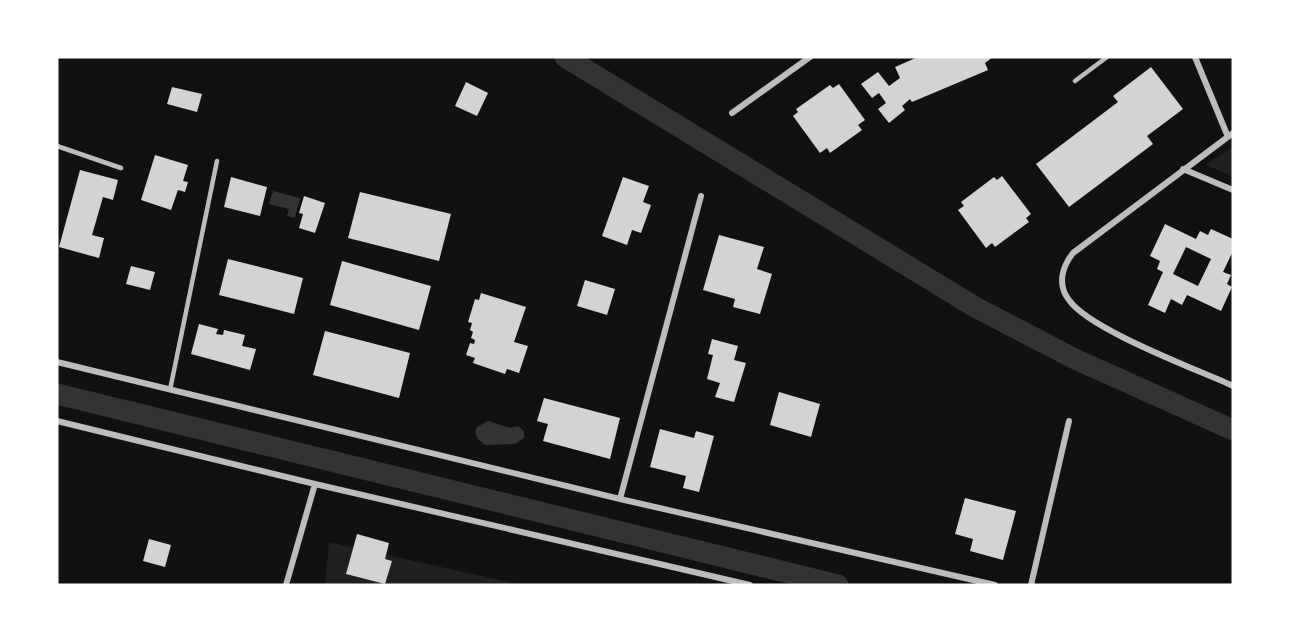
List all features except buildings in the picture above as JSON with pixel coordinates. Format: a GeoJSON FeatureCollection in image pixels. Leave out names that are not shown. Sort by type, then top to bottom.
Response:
{"type":"FeatureCollection","features":[{"type":"Feature","properties":{"kind":"street"},"geometry":{"type":"LineString","coordinates":[[732,113],[810,57]]}},
{"type":"Feature","properties":{"kind":"street"},"geometry":{"type":"LineString","coordinates":[[1195,57],[1230,135],[1073,253],[1064,267],[1062,282],[1069,300],[1080,312],[1118,334],[1233,386]]}},
{"type":"Feature","properties":{"kind":"street"},"geometry":{"type":"LineString","coordinates":[[1183,169],[1233,190]]}},
{"type":"Feature","properties":{"kind":"street"},"geometry":{"type":"LineString","coordinates":[[620,500],[701,196]]}},
{"type":"Feature","properties":{"kind":"street"},"geometry":{"type":"LineString","coordinates":[[57,362],[620,500],[995,585]]}},
{"type":"Feature","properties":{"kind":"street"},"geometry":{"type":"LineString","coordinates":[[57,421],[315,484],[750,585]]}},
{"type":"Feature","properties":{"kind":"street"},"geometry":{"type":"LineString","coordinates":[[1031,585],[1069,421]]}},
{"type":"Feature","properties":{"kind":"street"},"geometry":{"type":"LineString","coordinates":[[286,585],[315,484]]}},
{"type":"Feature","properties":{"kind":"lane"},"geometry":{"type":"LineString","coordinates":[[1075,81],[1107,57]]}},
{"type":"Feature","properties":{"kind":"lane"},"geometry":{"type":"LineString","coordinates":[[57,146],[121,168]]}},
{"type":"Feature","properties":{"kind":"lane"},"geometry":{"type":"LineString","coordinates":[[170,390],[217,161]]}},
{"type":"Feature","properties":{"kind":"shaded area"},"geometry":{"type":"Polygon","coordinates":[[[1233,147],[1233,177],[1206,165],[1233,147]]]}},
{"type":"Feature","properties":{"kind":"shaded area"},"geometry":{"type":"Polygon","coordinates":[[[273,191],[300,198],[295,218],[287,216],[289,209],[269,204],[273,191]]]}},
{"type":"Feature","properties":{"kind":"shaded area"},"geometry":{"type":"Polygon","coordinates":[[[488,421],[510,428],[518,426],[524,431],[524,438],[515,444],[485,445],[478,439],[475,432],[477,427],[488,421]]]}},
{"type":"Feature","properties":{"kind":"shaded area"},"geometry":{"type":"Polygon","coordinates":[[[329,542],[522,585],[325,585],[329,542]]]}},
{"type":"Feature","properties":{"kind":"waterway"},"geometry":{"type":"LineString","coordinates":[[565,57],[975,307],[1075,359],[1233,430]]}},
{"type":"Feature","properties":{"kind":"waterway"},"geometry":{"type":"LineString","coordinates":[[57,394],[838,585]]}}]}
